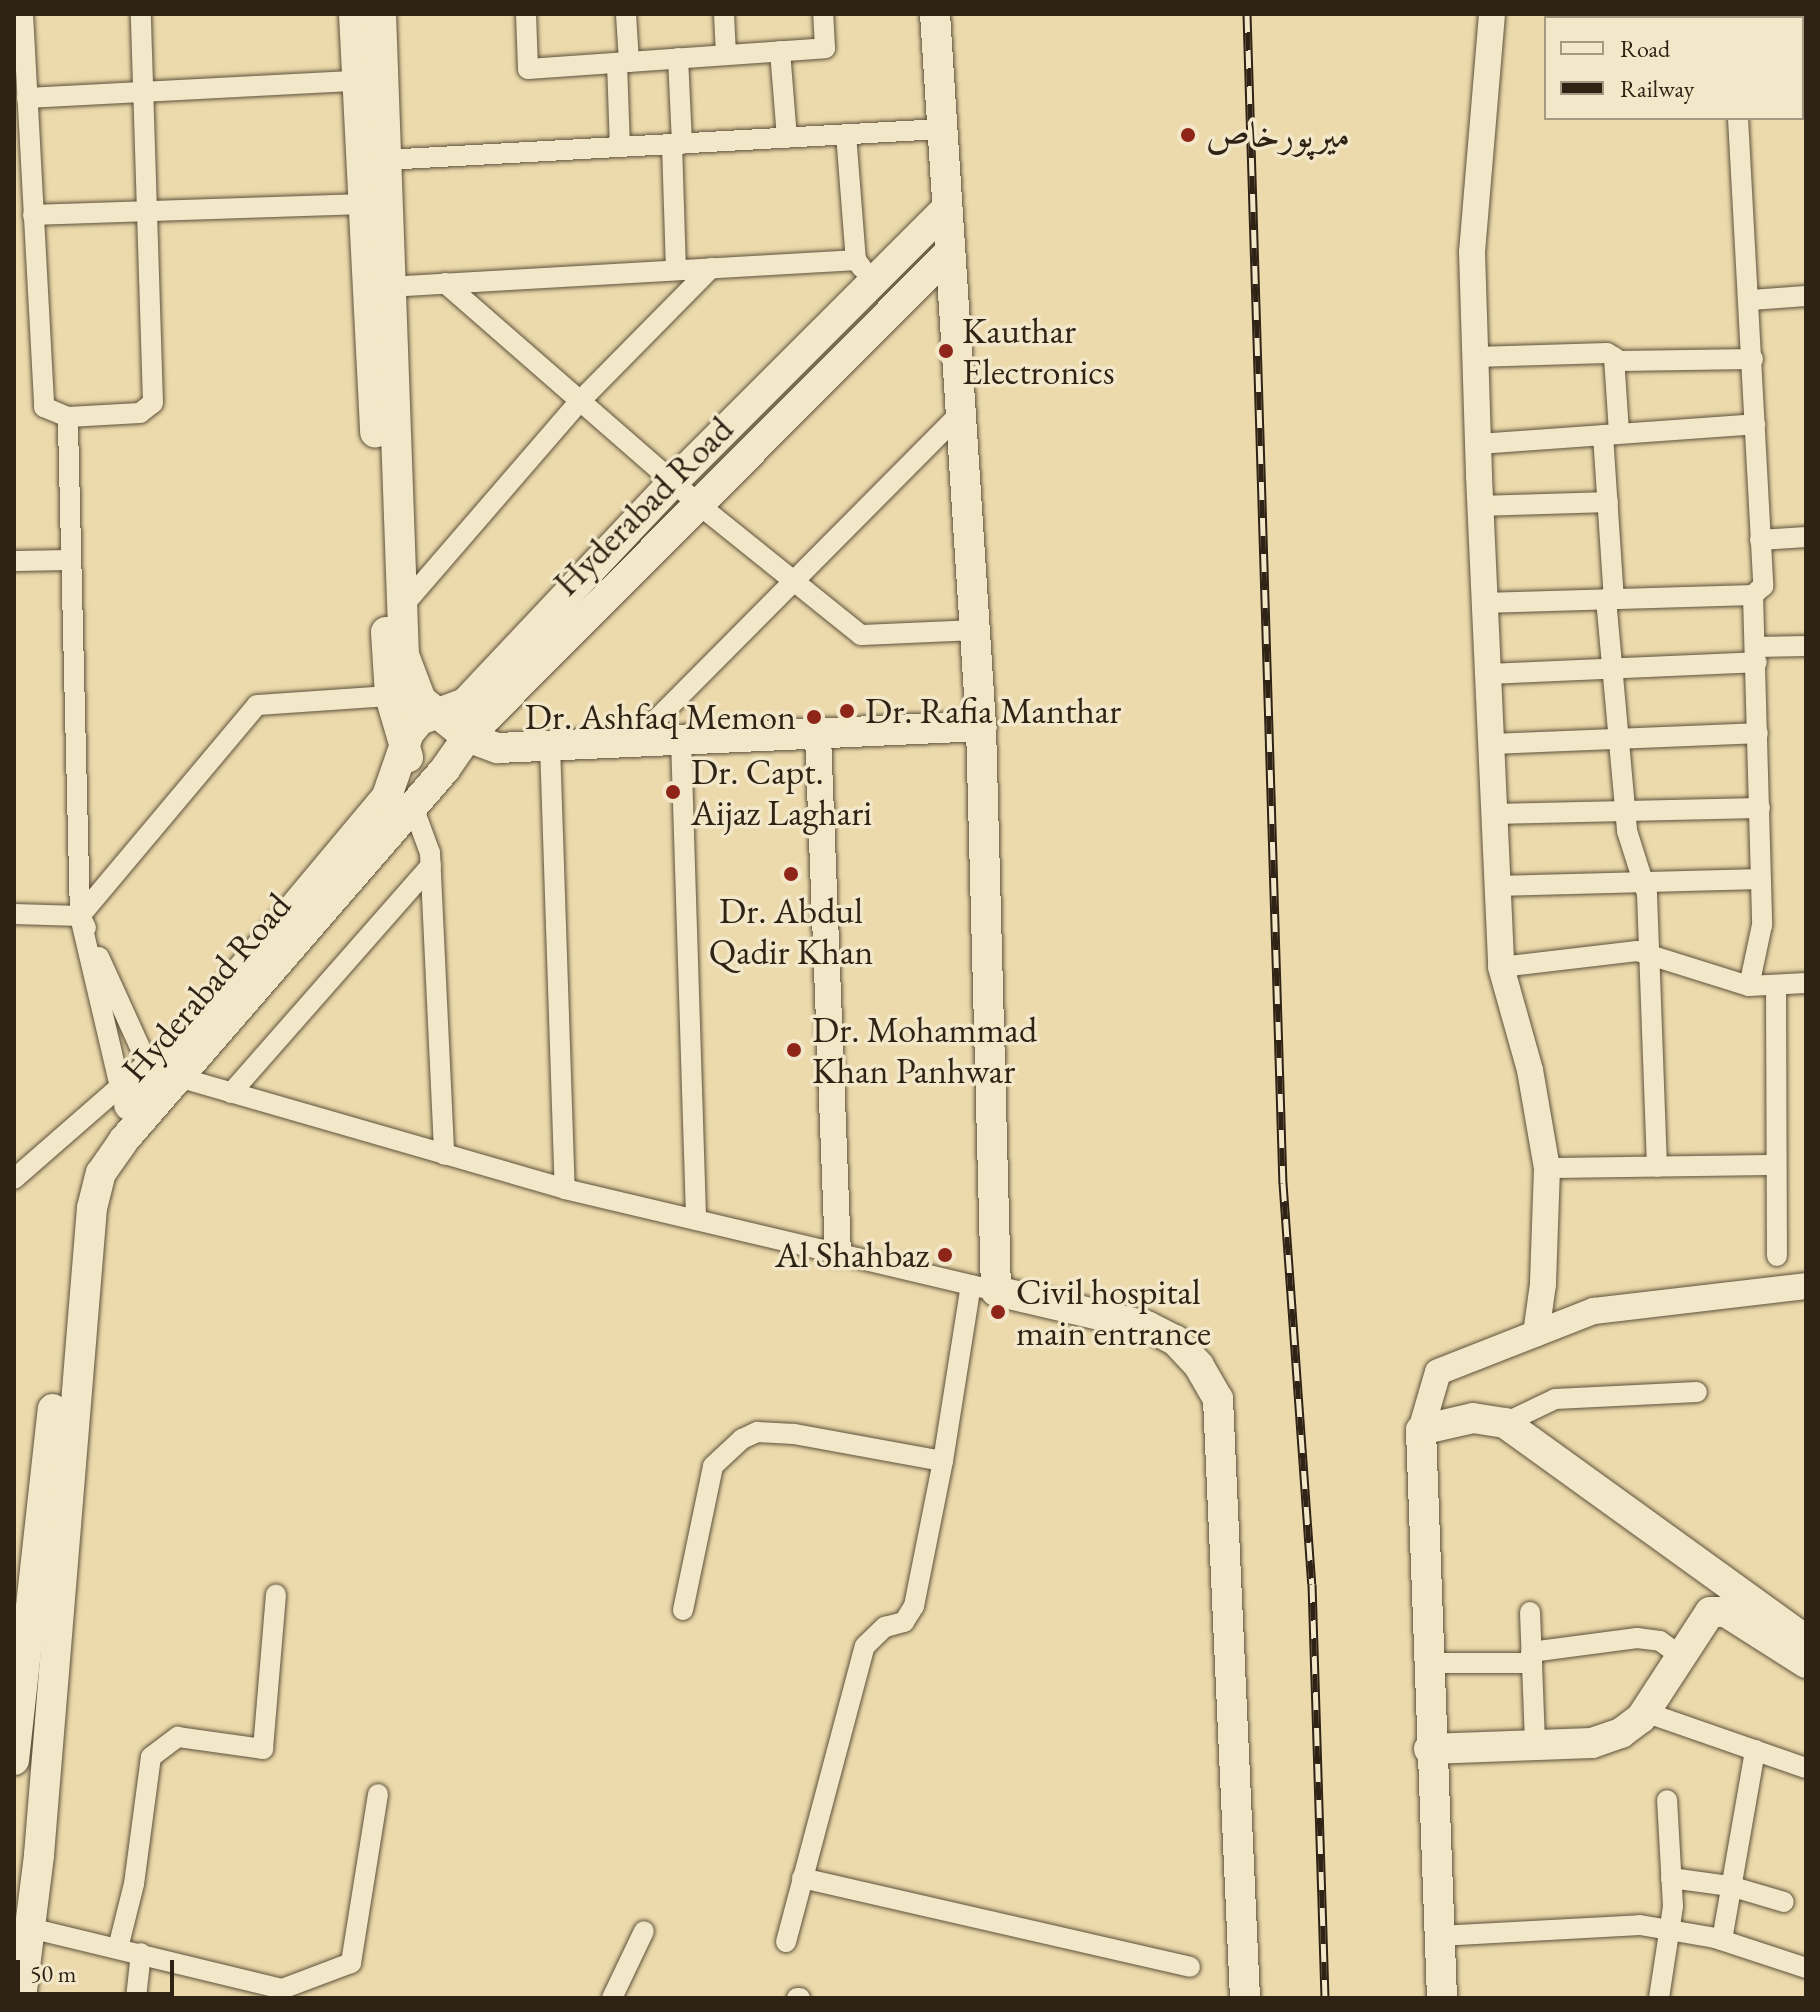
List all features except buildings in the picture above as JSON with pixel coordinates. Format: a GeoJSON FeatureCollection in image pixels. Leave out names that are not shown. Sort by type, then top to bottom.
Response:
{"type":"FeatureCollection","features":[{"type":"Feature","properties":{"kind":"main road"},"geometry":{"type":"LineString","coordinates":[[354,14],[390,696],[411,763],[424,773],[438,774]]}},
{"type":"Feature","properties":{"kind":"main road"},"geometry":{"type":"LineString","coordinates":[[381,14],[404,655],[421,700],[467,737],[498,748],[818,736],[981,726]]}},
{"type":"Feature","properties":{"kind":"main road"},"geometry":{"type":"LineString","coordinates":[[935,14],[947,255],[962,412],[981,726],[983,1288],[1147,1326],[1175,1340],[1199,1366],[1218,1399],[1245,1998]]}},
{"type":"Feature","properties":{"kind":"main road","name":"Hyderabad Road"},"geometry":{"type":"LineString","coordinates":[[14,1760],[23,1569],[39,1513],[75,1202],[86,1166],[387,796],[404,748],[420,720],[465,703],[673,482],[947,208]]}},
{"type":"Feature","properties":{"kind":"main road","name":"Hyderabad Road"},"geometry":{"type":"LineString","coordinates":[[21,1998],[30,1928],[92,1208],[108,1162],[161,1071],[412,804],[467,737],[947,255]]}},
{"type":"Feature","properties":{"kind":"main road"},"geometry":{"type":"LineString","coordinates":[[1442,1998],[1429,1749],[1421,1430],[1473,1418],[1505,1423],[1806,1640]]}},
{"type":"Feature","properties":{"kind":"main road"},"geometry":{"type":"LineString","coordinates":[[1429,1749],[1592,1743],[1621,1733],[1645,1712],[1679,1655],[1710,1612],[1726,1612],[1806,1663]]}},
{"type":"Feature","properties":{"kind":"street"},"geometry":{"type":"LineString","coordinates":[[23,14],[44,407],[68,417],[140,413],[153,403],[141,14]]}},
{"type":"Feature","properties":{"kind":"street"},"geometry":{"type":"LineString","coordinates":[[526,14],[528,69],[825,48],[823,14]]}},
{"type":"Feature","properties":{"kind":"street"},"geometry":{"type":"LineString","coordinates":[[620,147],[626,14]]}},
{"type":"Feature","properties":{"kind":"street"},"geometry":{"type":"LineString","coordinates":[[724,14],[726,55]]}},
{"type":"Feature","properties":{"kind":"street"},"geometry":{"type":"LineString","coordinates":[[1492,14],[1472,252],[1475,357],[1489,744],[1501,967],[1530,1070],[1547,1168],[1543,1284],[1536,1334]]}},
{"type":"Feature","properties":{"kind":"street"},"geometry":{"type":"LineString","coordinates":[[780,51],[787,138]]}},
{"type":"Feature","properties":{"kind":"street"},"geometry":{"type":"LineString","coordinates":[[676,270],[678,58]]}},
{"type":"Feature","properties":{"kind":"street"},"geometry":{"type":"LineString","coordinates":[[27,98],[356,81]]}},
{"type":"Feature","properties":{"kind":"street"},"geometry":{"type":"LineString","coordinates":[[1484,603],[1753,595],[1763,586],[1751,300],[1738,120]]}},
{"type":"Feature","properties":{"kind":"street"},"geometry":{"type":"LineString","coordinates":[[385,160],[941,129]]}},
{"type":"Feature","properties":{"kind":"street"},"geometry":{"type":"LineString","coordinates":[[846,134],[856,260],[875,283]]}},
{"type":"Feature","properties":{"kind":"street"},"geometry":{"type":"LineString","coordinates":[[33,215],[362,204]]}},
{"type":"Feature","properties":{"kind":"street"},"geometry":{"type":"LineString","coordinates":[[389,287],[856,260]]}},
{"type":"Feature","properties":{"kind":"street"},"geometry":{"type":"LineString","coordinates":[[402,607],[580,401],[711,268]]}},
{"type":"Feature","properties":{"kind":"street"},"geometry":{"type":"LineString","coordinates":[[445,283],[698,504],[861,635],[977,630]]}},
{"type":"Feature","properties":{"kind":"street"},"geometry":{"type":"LineString","coordinates":[[1751,300],[1806,296]]}},
{"type":"Feature","properties":{"kind":"street"},"geometry":{"type":"LineString","coordinates":[[1475,357],[1607,353],[1614,357],[1753,359]]}},
{"type":"Feature","properties":{"kind":"street"},"geometry":{"type":"LineString","coordinates":[[1614,357],[1608,502],[1613,668],[1625,809],[1643,880],[1657,1167]]}},
{"type":"Feature","properties":{"kind":"street"},"geometry":{"type":"LineString","coordinates":[[635,741],[962,412]]}},
{"type":"Feature","properties":{"kind":"street"},"geometry":{"type":"LineString","coordinates":[[68,417],[80,916],[120,1087]]}},
{"type":"Feature","properties":{"kind":"street"},"geometry":{"type":"LineString","coordinates":[[1478,444],[1755,424]]}},
{"type":"Feature","properties":{"kind":"street"},"geometry":{"type":"LineString","coordinates":[[1480,506],[1608,502]]}},
{"type":"Feature","properties":{"kind":"street"},"geometry":{"type":"LineString","coordinates":[[1760,540],[1806,537]]}},
{"type":"Feature","properties":{"kind":"street"},"geometry":{"type":"LineString","coordinates":[[14,561],[71,560]]}},
{"type":"Feature","properties":{"kind":"street"},"geometry":{"type":"LineString","coordinates":[[1749,986],[1762,925],[1753,595]]}},
{"type":"Feature","properties":{"kind":"street"},"geometry":{"type":"LineString","coordinates":[[1487,674],[1613,668],[1756,655],[1806,646]]}},
{"type":"Feature","properties":{"kind":"street"},"geometry":{"type":"LineString","coordinates":[[80,916],[257,705],[390,696]]}},
{"type":"Feature","properties":{"kind":"street"},"geometry":{"type":"LineString","coordinates":[[1489,744],[1758,733]]}},
{"type":"Feature","properties":{"kind":"street"},"geometry":{"type":"LineString","coordinates":[[818,736],[838,1254]]}},
{"type":"Feature","properties":{"kind":"street"},"geometry":{"type":"LineString","coordinates":[[681,739],[696,1220]]}},
{"type":"Feature","properties":{"kind":"street"},"geometry":{"type":"LineString","coordinates":[[550,745],[565,1189]]}},
{"type":"Feature","properties":{"kind":"street"},"geometry":{"type":"LineString","coordinates":[[412,804],[431,865],[444,1155]]}},
{"type":"Feature","properties":{"kind":"street"},"geometry":{"type":"LineString","coordinates":[[1492,814],[1760,808]]}},
{"type":"Feature","properties":{"kind":"street"},"geometry":{"type":"LineString","coordinates":[[231,1093],[431,865]]}},
{"type":"Feature","properties":{"kind":"street"},"geometry":{"type":"LineString","coordinates":[[1496,886],[1761,879]]}},
{"type":"Feature","properties":{"kind":"street"},"geometry":{"type":"LineString","coordinates":[[14,914],[80,916]]}},
{"type":"Feature","properties":{"kind":"street"},"geometry":{"type":"LineString","coordinates":[[80,916],[161,1071]]}},
{"type":"Feature","properties":{"kind":"street"},"geometry":{"type":"LineString","coordinates":[[1501,967],[1637,951],[1749,986],[1806,983]]}},
{"type":"Feature","properties":{"kind":"street"},"geometry":{"type":"LineString","coordinates":[[1776,985],[1777,1256]]}},
{"type":"Feature","properties":{"kind":"street"},"geometry":{"type":"LineString","coordinates":[[14,1179],[120,1087],[161,1071],[565,1189],[983,1288],[943,1461],[914,1606],[904,1622],[885,1627],[865,1646],[786,1942]]}},
{"type":"Feature","properties":{"kind":"street"},"geometry":{"type":"LineString","coordinates":[[1547,1168],[1776,1165]]}},
{"type":"Feature","properties":{"kind":"street"},"geometry":{"type":"LineString","coordinates":[[1421,1430],[1438,1372],[1594,1311],[1806,1286]]}},
{"type":"Feature","properties":{"kind":"street"},"geometry":{"type":"LineString","coordinates":[[1505,1423],[1555,1399],[1697,1392]]}},
{"type":"Feature","properties":{"kind":"street"},"geometry":{"type":"LineString","coordinates":[[683,1610],[713,1466],[742,1439],[757,1432],[794,1434],[943,1461]]}},
{"type":"Feature","properties":{"kind":"street"},"geometry":{"type":"LineString","coordinates":[[118,1948],[134,1884],[151,1757],[178,1737],[263,1749],[276,1595]]}},
{"type":"Feature","properties":{"kind":"street"},"geometry":{"type":"LineString","coordinates":[[1530,1612],[1535,1745]]}},
{"type":"Feature","properties":{"kind":"street"},"geometry":{"type":"LineString","coordinates":[[1427,1663],[1532,1658],[1637,1638],[1660,1641],[1679,1655]]}},
{"type":"Feature","properties":{"kind":"street"},"geometry":{"type":"LineString","coordinates":[[1645,1712],[1806,1768]]}},
{"type":"Feature","properties":{"kind":"street"},"geometry":{"type":"LineString","coordinates":[[1722,1940],[1755,1750]]}},
{"type":"Feature","properties":{"kind":"street"},"geometry":{"type":"LineString","coordinates":[[30,1928],[282,1989],[351,1963],[378,1794]]}},
{"type":"Feature","properties":{"kind":"street"},"geometry":{"type":"LineString","coordinates":[[1659,1998],[1669,1928],[1671,1878],[1667,1800]]}},
{"type":"Feature","properties":{"kind":"street"},"geometry":{"type":"LineString","coordinates":[[802,1878],[1190,1967]]}},
{"type":"Feature","properties":{"kind":"street"},"geometry":{"type":"LineString","coordinates":[[1671,1878],[1730,1886],[1784,1902]]}},
{"type":"Feature","properties":{"kind":"street"},"geometry":{"type":"LineString","coordinates":[[1439,1936],[1669,1928],[1722,1940],[1806,1968]]}},
{"type":"Feature","properties":{"kind":"street"},"geometry":{"type":"LineString","coordinates":[[612,1998],[644,1931]]}},
{"type":"Feature","properties":{"kind":"street"},"geometry":{"type":"LineString","coordinates":[[136,1998],[141,1953]]}},
{"type":"Feature","properties":{"kind":"railway"},"geometry":{"type":"LineString","coordinates":[[1247,14],[1283,1183],[1312,1584],[1325,1998]]}},
{"type":"Feature","properties":{"kind":"place","name":"ميرپورخاص"},"geometry":{"type":"Point","coordinates":[1188,135]}},
{"type":"Feature","properties":{"kind":"place","name":"Kauthar Electronics"},"geometry":{"type":"Point","coordinates":[946,351]}},
{"type":"Feature","properties":{"kind":"place","name":"Dr. Rafia Manthar"},"geometry":{"type":"Point","coordinates":[847,711]}},
{"type":"Feature","properties":{"kind":"place","name":"Dr. Ashfaq Memon"},"geometry":{"type":"Point","coordinates":[814,717]}},
{"type":"Feature","properties":{"kind":"place","name":"Dr. Capt. Aijaz Laghari"},"geometry":{"type":"Point","coordinates":[673,792]}},
{"type":"Feature","properties":{"kind":"place","name":"Dr. Abdul Qadir Khan"},"geometry":{"type":"Point","coordinates":[791,874]}},
{"type":"Feature","properties":{"kind":"place","name":"Dr. Mohammad Khan Panhwar"},"geometry":{"type":"Point","coordinates":[794,1050]}},
{"type":"Feature","properties":{"kind":"place","name":"Al Shahbaz"},"geometry":{"type":"Point","coordinates":[945,1255]}},
{"type":"Feature","properties":{"kind":"place","name":"Civil hospital main entrance"},"geometry":{"type":"Point","coordinates":[998,1312]}}]}
